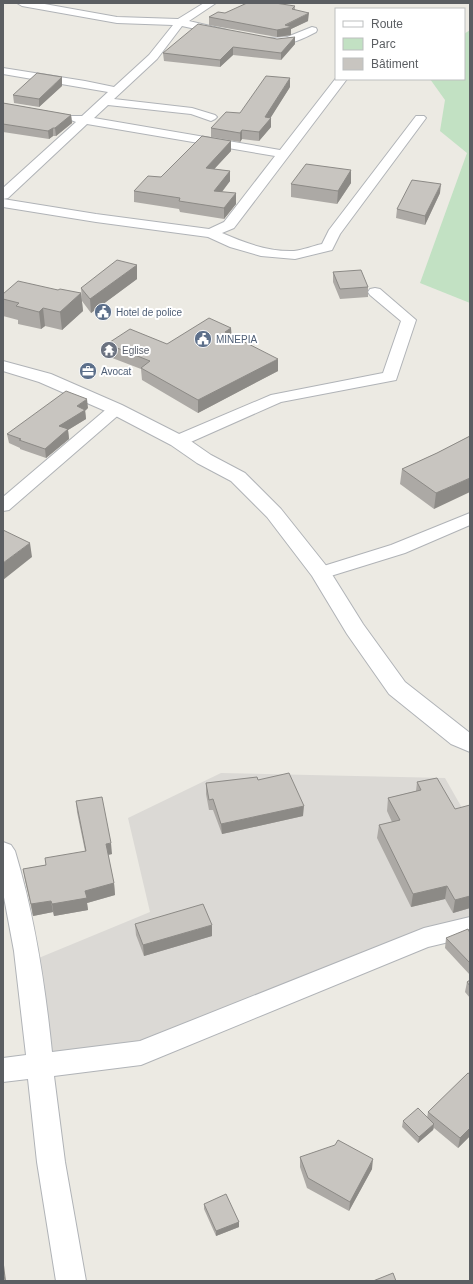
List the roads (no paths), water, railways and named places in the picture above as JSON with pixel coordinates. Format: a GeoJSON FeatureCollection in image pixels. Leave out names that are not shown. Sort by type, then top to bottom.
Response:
{"type":"FeatureCollection","features":[{"type":"Feature","properties":{"kind":"street"},"geometry":{"type":"LineString","coordinates":[[22,3],[117,20],[180,22],[231,34]]}},
{"type":"Feature","properties":{"kind":"street"},"geometry":{"type":"LineString","coordinates":[[40,7],[52,3]]}},
{"type":"Feature","properties":{"kind":"street"},"geometry":{"type":"LineString","coordinates":[[3,195],[153,57],[180,22],[211,3]]}},
{"type":"Feature","properties":{"kind":"street"},"geometry":{"type":"LineString","coordinates":[[254,38],[277,42],[290,41],[312,30]]}},
{"type":"Feature","properties":{"kind":"street"},"geometry":{"type":"LineString","coordinates":[[3,71],[85,84],[117,91]]}},
{"type":"Feature","properties":{"kind":"street"},"geometry":{"type":"LineString","coordinates":[[211,233],[229,225],[340,80]]}},
{"type":"Feature","properties":{"kind":"street"},"geometry":{"type":"LineString","coordinates":[[106,101],[192,112],[211,117]]}},
{"type":"Feature","properties":{"kind":"street"},"geometry":{"type":"LineString","coordinates":[[63,116],[282,154]]}},
{"type":"Feature","properties":{"kind":"street"},"geometry":{"type":"LineString","coordinates":[[3,203],[96,218],[211,233],[235,244],[262,252],[295,255],[327,247],[334,233],[420,118]]}},
{"type":"Feature","properties":{"kind":"street"},"geometry":{"type":"LineString","coordinates":[[178,441],[277,398],[390,377],[409,320],[375,292]]}},
{"type":"Feature","properties":{"kind":"street"},"geometry":{"type":"LineString","coordinates":[[3,366],[45,378],[116,409],[178,441],[204,460],[238,477],[274,513],[321,573],[355,629],[397,688],[459,738],[470,743]]}},
{"type":"Feature","properties":{"kind":"street"},"geometry":{"type":"LineString","coordinates":[[3,506],[116,409]]}},
{"type":"Feature","properties":{"kind":"street"},"geometry":{"type":"LineString","coordinates":[[321,573],[398,549],[470,518]]}},
{"type":"Feature","properties":{"kind":"street"},"geometry":{"type":"LineString","coordinates":[[3,851],[21,915],[29,962],[46,1124],[71,1281]]}},
{"type":"Feature","properties":{"kind":"street"},"geometry":{"type":"LineString","coordinates":[[3,1070],[141,1052],[424,938],[470,927]]}},
{"type":"Feature","properties":{"kind":"place","name":"Hotel de police"},"geometry":{"type":"Point","coordinates":[103,312]}},
{"type":"Feature","properties":{"kind":"place","name":"MINEPIA"},"geometry":{"type":"Point","coordinates":[203,339]}},
{"type":"Feature","properties":{"kind":"place","name":"Eglise"},"geometry":{"type":"Point","coordinates":[109,350]}},
{"type":"Feature","properties":{"kind":"place","name":"Avocat"},"geometry":{"type":"Point","coordinates":[88,371]}}]}
